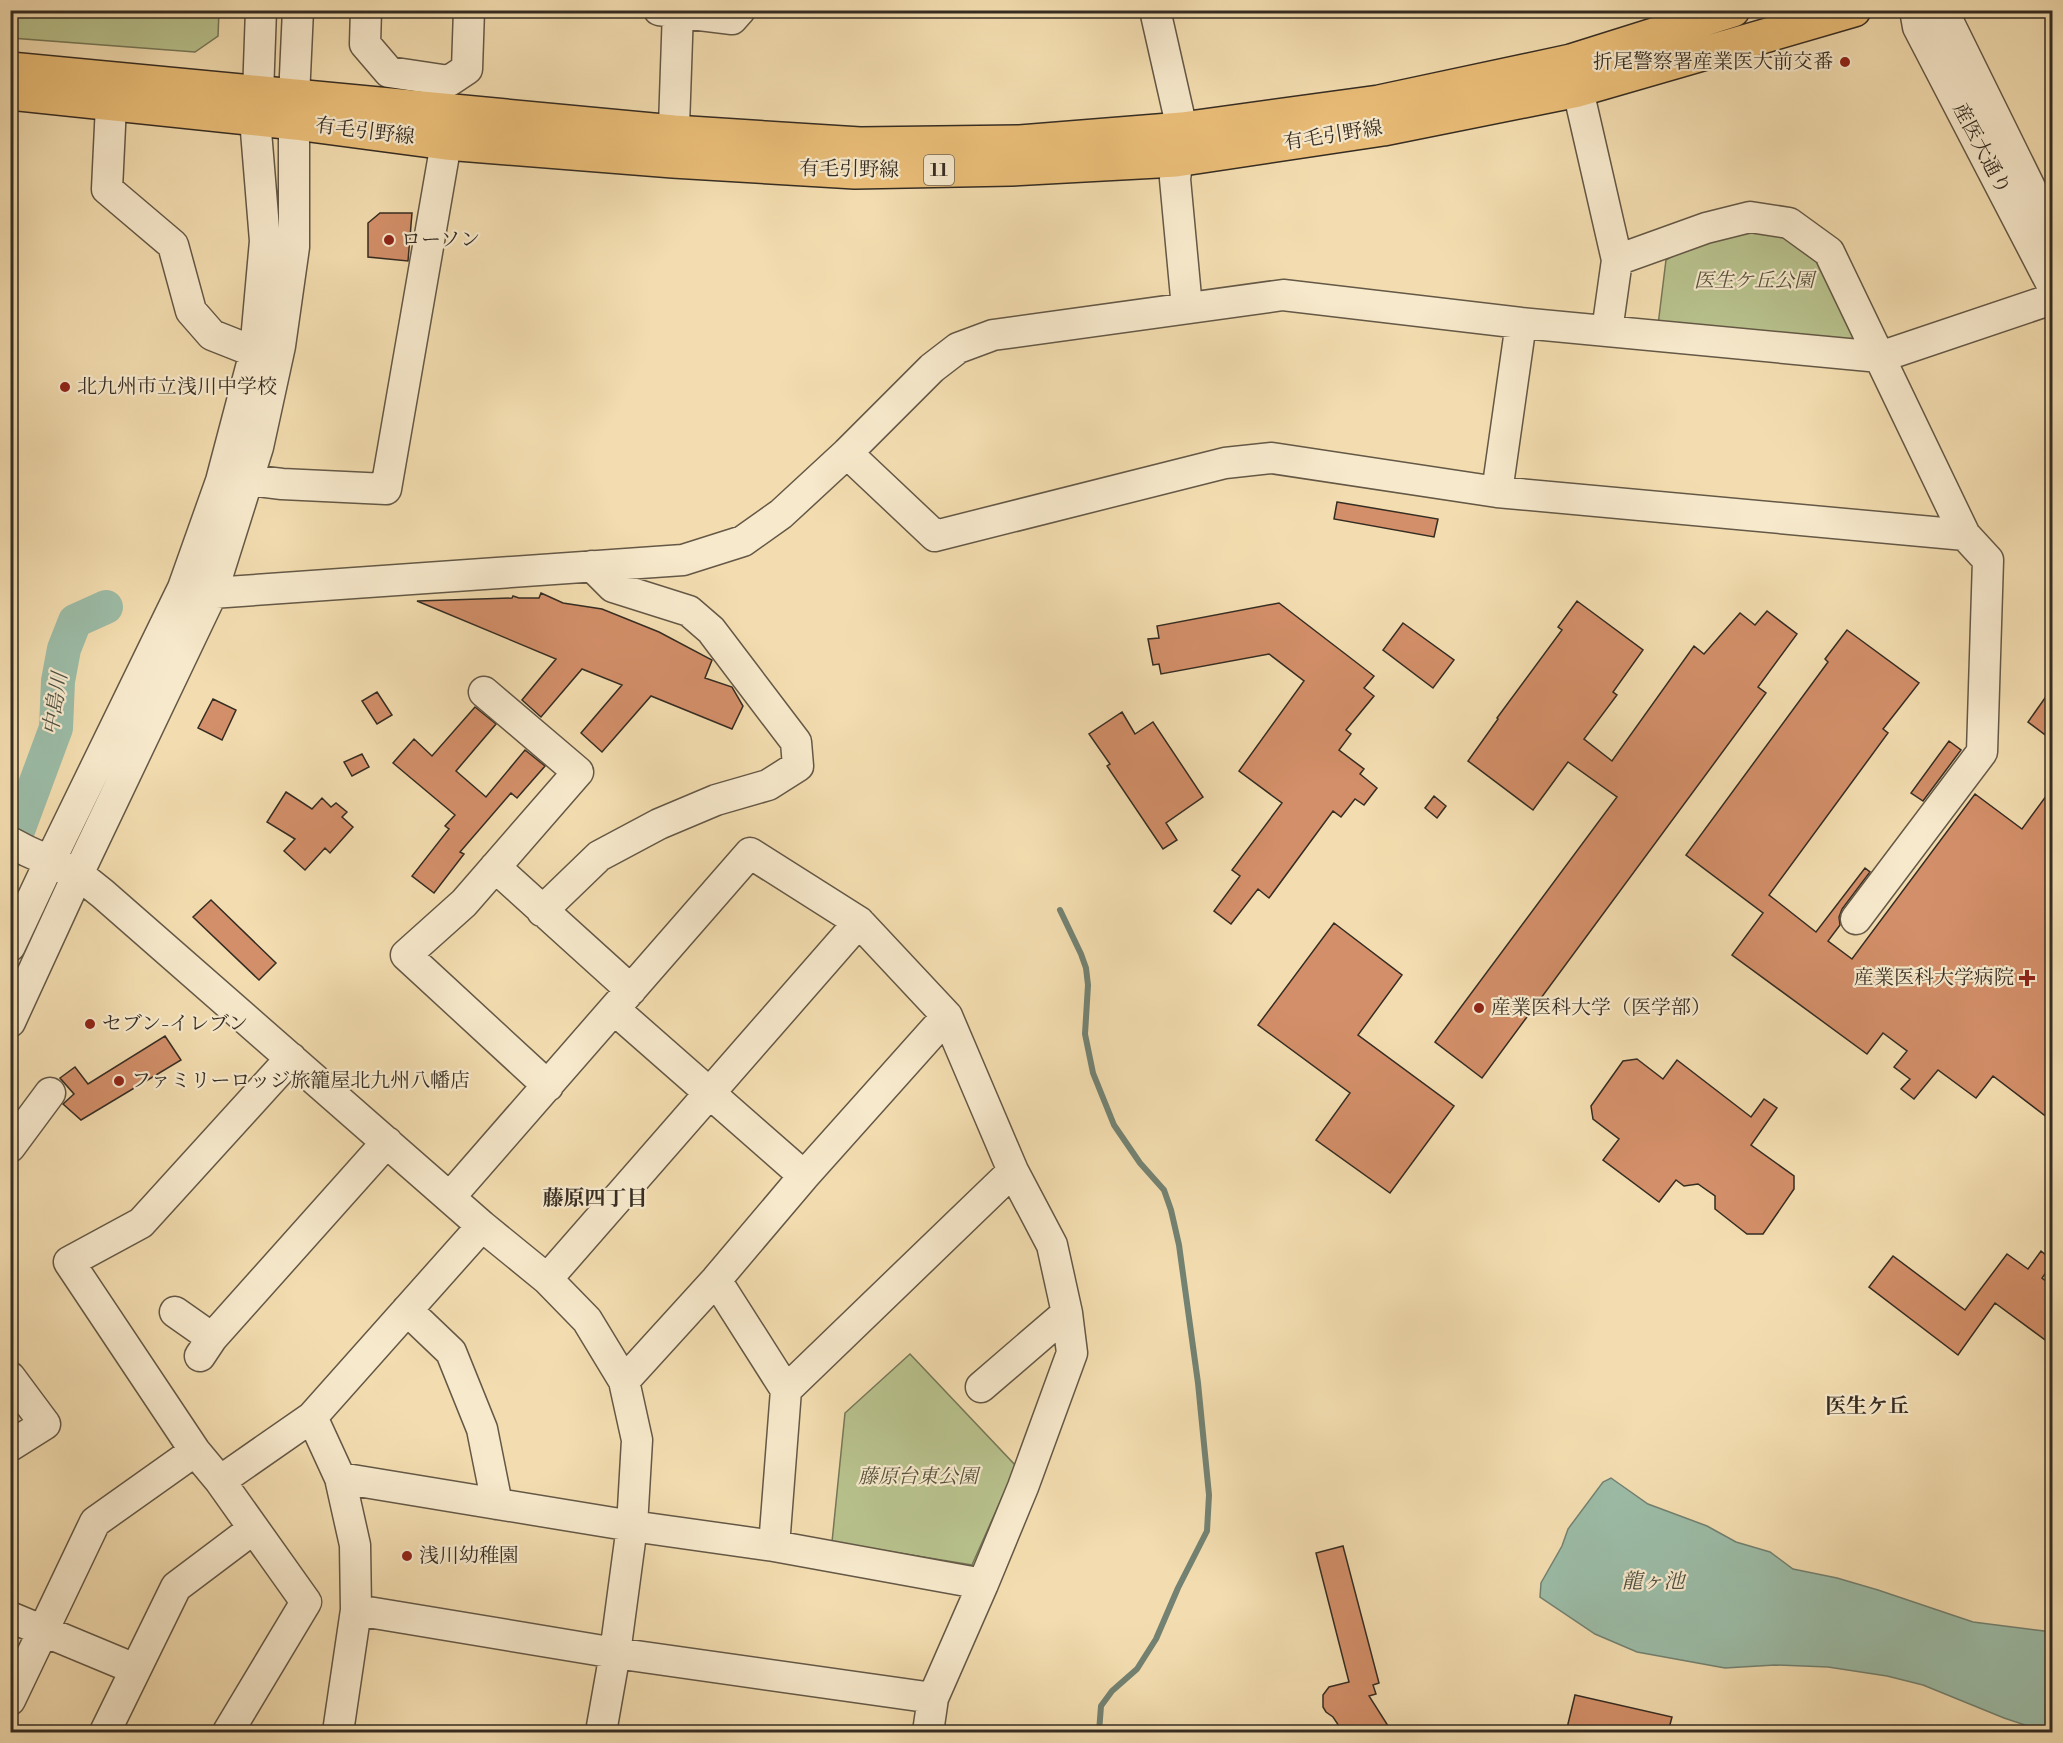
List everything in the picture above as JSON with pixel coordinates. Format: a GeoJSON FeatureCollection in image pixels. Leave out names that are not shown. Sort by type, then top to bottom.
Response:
{"type":"FeatureCollection","features":[{"type":"Feature","properties":{"kind":"main road","name":"有毛引野線"},"geometry":{"type":"LineString","coordinates":[[10,69],[256,106],[674,147],[855,172],[1011,169],[1179,144],[1571,61],[1733,10]]}},
{"type":"Feature","properties":{"kind":"main road","name":"有毛引野線"},"geometry":{"type":"LineString","coordinates":[[1179,144],[1383,129],[1578,90],[1854,10]]}},
{"type":"Feature","properties":{"kind":"main road","name":"有毛引野線"},"geometry":{"type":"LineString","coordinates":[[10,93],[111,105],[256,106]]}},
{"type":"Feature","properties":{"kind":"main road","name":"有毛引野線"},"geometry":{"type":"LineString","coordinates":[[294,110],[446,143],[674,147]]}},
{"type":"Feature","properties":{"kind":"street"},"geometry":{"type":"LineString","coordinates":[[10,946],[29,851],[183,588],[221,481],[255,352],[265,241],[256,106],[261,10]]}},
{"type":"Feature","properties":{"kind":"street"},"geometry":{"type":"LineString","coordinates":[[10,1022],[212,593],[258,447],[280,346],[294,248],[294,110],[298,10]]}},
{"type":"Feature","properties":{"kind":"street"},"geometry":{"type":"LineString","coordinates":[[366,10],[365,44],[389,72],[448,81],[467,69],[469,10]]}},
{"type":"Feature","properties":{"kind":"street"},"geometry":{"type":"LineString","coordinates":[[674,147],[672,11],[732,19],[740,10]]}},
{"type":"Feature","properties":{"kind":"street"},"geometry":{"type":"LineString","coordinates":[[1155,10],[1179,144],[1175,178],[1186,308]]}},
{"type":"Feature","properties":{"kind":"street","name":"産医大通り"},"geometry":{"type":"LineString","coordinates":[[1915,10],[1918,27],[2052,285]]}},
{"type":"Feature","properties":{"kind":"street","name":"産医大通り"},"geometry":{"type":"LineString","coordinates":[[1936,10],[1946,17],[2052,232]]}},
{"type":"Feature","properties":{"kind":"street"},"geometry":{"type":"LineString","coordinates":[[1578,90],[1617,260],[1607,331]]}},
{"type":"Feature","properties":{"kind":"street"},"geometry":{"type":"LineString","coordinates":[[111,105],[106,189],[173,245],[191,311],[212,335],[255,352]]}},
{"type":"Feature","properties":{"kind":"street"},"geometry":{"type":"LineString","coordinates":[[248,480],[386,489],[446,143]]}},
{"type":"Feature","properties":{"kind":"street"},"geometry":{"type":"LineString","coordinates":[[1617,260],[1706,228],[1750,217],[1789,223],[1829,252],[1965,534],[1988,560],[1982,752],[1856,919]]}},
{"type":"Feature","properties":{"kind":"street"},"geometry":{"type":"LineString","coordinates":[[212,593],[683,560],[743,541],[781,514],[847,453],[932,368],[958,348],[993,335],[1283,295],[1521,323],[1880,357],[2052,299]]}},
{"type":"Feature","properties":{"kind":"street"},"geometry":{"type":"LineString","coordinates":[[1497,492],[1521,323]]}},
{"type":"Feature","properties":{"kind":"street"},"geometry":{"type":"LineString","coordinates":[[847,453],[935,536],[1225,463],[1272,458],[1497,492],[1965,534]]}},
{"type":"Feature","properties":{"kind":"street"},"geometry":{"type":"LineString","coordinates":[[542,911],[599,856],[659,824],[716,800],[768,785],[798,766],[796,742],[711,630],[689,611],[614,587],[592,566]]}},
{"type":"Feature","properties":{"kind":"street"},"geometry":{"type":"LineString","coordinates":[[484,692],[578,772],[464,903],[406,955],[548,1086]]}},
{"type":"Feature","properties":{"kind":"street"},"geometry":{"type":"LineString","coordinates":[[29,851],[78,874],[482,1226],[547,1279],[587,1320],[624,1381],[637,1440],[632,1526],[615,1653],[601,1732]]}},
{"type":"Feature","properties":{"kind":"street"},"geometry":{"type":"LineString","coordinates":[[450,1197],[750,853],[859,922],[947,1016],[1013,1172],[1052,1245],[1072,1353],[1023,1487],[933,1698],[928,1732]]}},
{"type":"Feature","properties":{"kind":"street"},"geometry":{"type":"LineString","coordinates":[[495,867],[542,911],[710,1093],[804,1176]]}},
{"type":"Feature","properties":{"kind":"street"},"geometry":{"type":"LineString","coordinates":[[547,1279],[859,922]]}},
{"type":"Feature","properties":{"kind":"street"},"geometry":{"type":"LineString","coordinates":[[624,1381],[716,1280],[804,1176],[947,1016]]}},
{"type":"Feature","properties":{"kind":"street"},"geometry":{"type":"LineString","coordinates":[[228,1732],[306,1602],[220,1481],[195,1451],[69,1262],[141,1223],[291,1058]]}},
{"type":"Feature","properties":{"kind":"street"},"geometry":{"type":"LineString","coordinates":[[10,1147],[50,1093]]}},
{"type":"Feature","properties":{"kind":"street"},"geometry":{"type":"LineString","coordinates":[[175,1312],[206,1347],[387,1142]]}},
{"type":"Feature","properties":{"kind":"street"},"geometry":{"type":"LineString","coordinates":[[786,1390],[1013,1172]]}},
{"type":"Feature","properties":{"kind":"street"},"geometry":{"type":"LineString","coordinates":[[220,1481],[312,1417],[482,1226]]}},
{"type":"Feature","properties":{"kind":"street"},"geometry":{"type":"LineString","coordinates":[[716,1280],[786,1390],[774,1546]]}},
{"type":"Feature","properties":{"kind":"street"},"geometry":{"type":"LineString","coordinates":[[407,1310],[451,1352],[482,1429],[497,1504]]}},
{"type":"Feature","properties":{"kind":"street"},"geometry":{"type":"LineString","coordinates":[[981,1387],[1066,1313]]}},
{"type":"Feature","properties":{"kind":"street"},"geometry":{"type":"LineString","coordinates":[[10,1377],[45,1424],[10,1446]]}},
{"type":"Feature","properties":{"kind":"street"},"geometry":{"type":"LineString","coordinates":[[312,1417],[340,1478],[355,1545],[356,1610],[338,1732]]}},
{"type":"Feature","properties":{"kind":"street"},"geometry":{"type":"LineString","coordinates":[[10,1700],[95,1522],[195,1451]]}},
{"type":"Feature","properties":{"kind":"street"},"geometry":{"type":"LineString","coordinates":[[340,1478],[632,1526],[774,1546],[983,1584]]}},
{"type":"Feature","properties":{"kind":"street"},"geometry":{"type":"LineString","coordinates":[[105,1732],[176,1587],[253,1529]]}},
{"type":"Feature","properties":{"kind":"street"},"geometry":{"type":"LineString","coordinates":[[356,1610],[615,1653],[933,1698]]}},
{"type":"Feature","properties":{"kind":"street"},"geometry":{"type":"LineString","coordinates":[[10,1617],[135,1670]]}},
{"type":"Feature","properties":{"kind":"green space"},"geometry":{"type":"Polygon","coordinates":[[[10,11],[219,11],[218,36],[195,52],[11,38],[10,11]]]}},
{"type":"Feature","properties":{"kind":"green space","name":"医生ケ丘公園"},"geometry":{"type":"Polygon","coordinates":[[[1754,227],[1807,244],[1864,341],[1658,325],[1666,260],[1691,245],[1754,227]]]}},
{"type":"Feature","properties":{"kind":"green space","name":"藤原台東公園"},"geometry":{"type":"Polygon","coordinates":[[[910,1354],[1016,1466],[972,1565],[832,1542],[845,1413],[910,1354]]]}},
{"type":"Feature","properties":{"kind":"water","name":"龍ヶ池"},"geometry":{"type":"Polygon","coordinates":[[[1611,1478],[1648,1504],[1707,1526],[1736,1542],[1770,1552],[1793,1569],[1837,1578],[1878,1590],[1973,1622],[2052,1632],[2052,1732],[2004,1718],[1923,1685],[1887,1676],[1828,1667],[1775,1665],[1725,1668],[1637,1652],[1595,1634],[1540,1597],[1541,1583],[1562,1546],[1568,1529],[1603,1482],[1611,1478]]]}},
{"type":"Feature","properties":{"kind":"building","name":"ローソン"},"geometry":{"type":"Polygon","coordinates":[[[380,213],[412,213],[408,261],[368,257],[368,223],[380,213]]]}},
{"type":"Feature","properties":{"kind":"building"},"geometry":{"type":"Polygon","coordinates":[[[1337,502],[1438,519],[1434,537],[1334,519],[1337,502]]]}},
{"type":"Feature","properties":{"kind":"building"},"geometry":{"type":"Polygon","coordinates":[[[541,593],[563,603],[602,609],[659,632],[712,660],[705,678],[732,687],[743,706],[732,729],[651,696],[602,752],[581,733],[622,685],[582,669],[541,717],[522,700],[556,659],[417,601],[512,598],[513,596],[539,598],[541,593]]]}},
{"type":"Feature","properties":{"kind":"building"},"geometry":{"type":"Polygon","coordinates":[[[1577,601],[1643,650],[1613,692],[1617,695],[1584,739],[1612,761],[1694,646],[1704,654],[1740,613],[1755,625],[1767,611],[1797,634],[1758,687],[1766,693],[1482,1078],[1435,1042],[1617,797],[1568,762],[1533,810],[1468,761],[1562,630],[1558,627],[1577,601]]]}},
{"type":"Feature","properties":{"kind":"building"},"geometry":{"type":"Polygon","coordinates":[[[1279,603],[1374,676],[1364,688],[1374,696],[1346,730],[1351,734],[1339,750],[1364,769],[1360,774],[1377,788],[1364,805],[1355,799],[1341,817],[1333,811],[1269,898],[1258,889],[1231,924],[1214,911],[1240,876],[1232,870],[1282,803],[1239,771],[1304,681],[1269,654],[1161,674],[1159,664],[1153,665],[1148,639],[1159,638],[1157,626],[1279,603]]]}},
{"type":"Feature","properties":{"kind":"building"},"geometry":{"type":"Polygon","coordinates":[[[1403,623],[1454,660],[1433,688],[1383,650],[1403,623]]]}},
{"type":"Feature","properties":{"kind":"building"},"geometry":{"type":"Polygon","coordinates":[[[1847,630],[1919,683],[1883,729],[1888,733],[1769,895],[1816,932],[1865,868],[1870,872],[1842,909],[1839,917],[1840,925],[1828,941],[1852,959],[1975,794],[2022,829],[2052,788],[2052,1121],[1993,1076],[1976,1098],[1938,1070],[1914,1099],[1901,1089],[1910,1079],[1894,1067],[1907,1051],[1883,1033],[1867,1054],[1732,955],[1763,913],[1686,855],[1828,662],[1825,659],[1847,630]]]}},
{"type":"Feature","properties":{"kind":"building"},"geometry":{"type":"Polygon","coordinates":[[[2052,688],[2052,740],[2028,722],[2052,688]]]}},
{"type":"Feature","properties":{"kind":"building"},"geometry":{"type":"Polygon","coordinates":[[[377,692],[392,715],[377,724],[362,701],[377,692]]]}},
{"type":"Feature","properties":{"kind":"building"},"geometry":{"type":"Polygon","coordinates":[[[213,699],[236,710],[222,740],[198,728],[213,699]]]}},
{"type":"Feature","properties":{"kind":"building"},"geometry":{"type":"Polygon","coordinates":[[[475,707],[496,724],[456,771],[486,797],[525,750],[545,766],[517,798],[511,793],[460,852],[464,854],[434,893],[412,876],[449,829],[445,826],[455,815],[393,763],[414,739],[432,756],[475,707]]]}},
{"type":"Feature","properties":{"kind":"building"},"geometry":{"type":"Polygon","coordinates":[[[1122,712],[1135,734],[1153,722],[1203,797],[1166,823],[1177,840],[1163,849],[1107,766],[1110,764],[1089,734],[1122,712]]]}},
{"type":"Feature","properties":{"kind":"building"},"geometry":{"type":"Polygon","coordinates":[[[1949,741],[1961,750],[1923,801],[1911,793],[1949,741]]]}},
{"type":"Feature","properties":{"kind":"building"},"geometry":{"type":"Polygon","coordinates":[[[362,754],[369,767],[352,776],[344,762],[362,754]]]}},
{"type":"Feature","properties":{"kind":"building"},"geometry":{"type":"Polygon","coordinates":[[[286,792],[312,809],[322,798],[331,807],[336,803],[347,812],[342,817],[353,827],[330,853],[325,848],[305,870],[284,851],[295,839],[267,822],[286,792]]]}},
{"type":"Feature","properties":{"kind":"building"},"geometry":{"type":"Polygon","coordinates":[[[1434,796],[1446,806],[1437,818],[1425,808],[1434,796]]]}},
{"type":"Feature","properties":{"kind":"building"},"geometry":{"type":"Polygon","coordinates":[[[211,900],[276,963],[259,980],[193,917],[211,900]]]}},
{"type":"Feature","properties":{"kind":"building"},"geometry":{"type":"Polygon","coordinates":[[[1334,923],[1402,975],[1358,1035],[1454,1106],[1390,1193],[1316,1140],[1350,1093],[1258,1025],[1334,923]]]}},
{"type":"Feature","properties":{"kind":"building","name":"ファミリーロッジ旅籠屋北九州八幡店"},"geometry":{"type":"Polygon","coordinates":[[[165,1036],[181,1060],[81,1120],[63,1104],[74,1094],[60,1078],[75,1067],[88,1084],[165,1036]]]}},
{"type":"Feature","properties":{"kind":"building"},"geometry":{"type":"Polygon","coordinates":[[[1637,1059],[1663,1079],[1677,1060],[1751,1117],[1764,1099],[1777,1108],[1751,1145],[1794,1176],[1794,1189],[1763,1234],[1747,1234],[1715,1209],[1715,1196],[1698,1184],[1684,1186],[1676,1180],[1659,1202],[1603,1160],[1619,1139],[1593,1119],[1591,1106],[1623,1061],[1637,1059]]]}},
{"type":"Feature","properties":{"kind":"building"},"geometry":{"type":"Polygon","coordinates":[[[2041,1251],[2052,1260],[2052,1264],[2042,1278],[2052,1286],[2052,1345],[1995,1303],[1958,1355],[1869,1287],[1893,1256],[1965,1310],[2007,1254],[2028,1269],[2041,1251]]]}},
{"type":"Feature","properties":{"kind":"building"},"geometry":{"type":"Polygon","coordinates":[[[1343,1546],[1379,1683],[1373,1685],[1376,1694],[1369,1696],[1392,1732],[1343,1732],[1323,1707],[1323,1695],[1329,1687],[1349,1682],[1316,1553],[1343,1546]]]}},
{"type":"Feature","properties":{"kind":"building"},"geometry":{"type":"Polygon","coordinates":[[[1575,1695],[1672,1717],[1668,1732],[1566,1732],[1575,1695]]]}},
{"type":"Feature","properties":{"kind":"waterway","name":"中島川"},"geometry":{"type":"LineString","coordinates":[[10,852],[56,728],[58,681],[64,649],[75,621],[106,607]]}},
{"type":"Feature","properties":{"kind":"waterway"},"geometry":{"type":"LineString","coordinates":[[1060,910],[1086,968],[1088,985],[1085,1034],[1093,1073],[1114,1125],[1140,1163],[1164,1190],[1171,1210],[1179,1245],[1198,1383],[1209,1495],[1207,1531],[1178,1588],[1156,1639],[1137,1669],[1112,1691],[1101,1706],[1099,1732]]}},
{"type":"Feature","properties":{"kind":"place","name":"折尾警察署産業医大前交番"},"geometry":{"type":"Point","coordinates":[1845,62]}},
{"type":"Feature","properties":{"kind":"place","name":"ローソン"},"geometry":{"type":"Point","coordinates":[389,240]}},
{"type":"Feature","properties":{"kind":"place","name":"北九州市立浅川中学校"},"geometry":{"type":"Point","coordinates":[65,387]}},
{"type":"Feature","properties":{"kind":"place","name":"産業医科大学病院"},"geometry":{"type":"Point","coordinates":[2027,978]}},
{"type":"Feature","properties":{"kind":"place","name":"産業医科大学（医学部）"},"geometry":{"type":"Point","coordinates":[1479,1008]}},
{"type":"Feature","properties":{"kind":"place","name":"セブン-イレブン"},"geometry":{"type":"Point","coordinates":[90,1024]}},
{"type":"Feature","properties":{"kind":"place","name":"ファミリーロッジ旅籠屋北九州八幡店"},"geometry":{"type":"Point","coordinates":[119,1081]}},
{"type":"Feature","properties":{"kind":"place","name":"浅川幼稚園"},"geometry":{"type":"Point","coordinates":[407,1556]}},
{"type":"Feature","properties":{"kind":"district","name":"藤原四丁目"},"geometry":{"type":"Point","coordinates":[595,1199]}},
{"type":"Feature","properties":{"kind":"district","name":"医生ケ丘"},"geometry":{"type":"Point","coordinates":[1867,1407]}}]}
